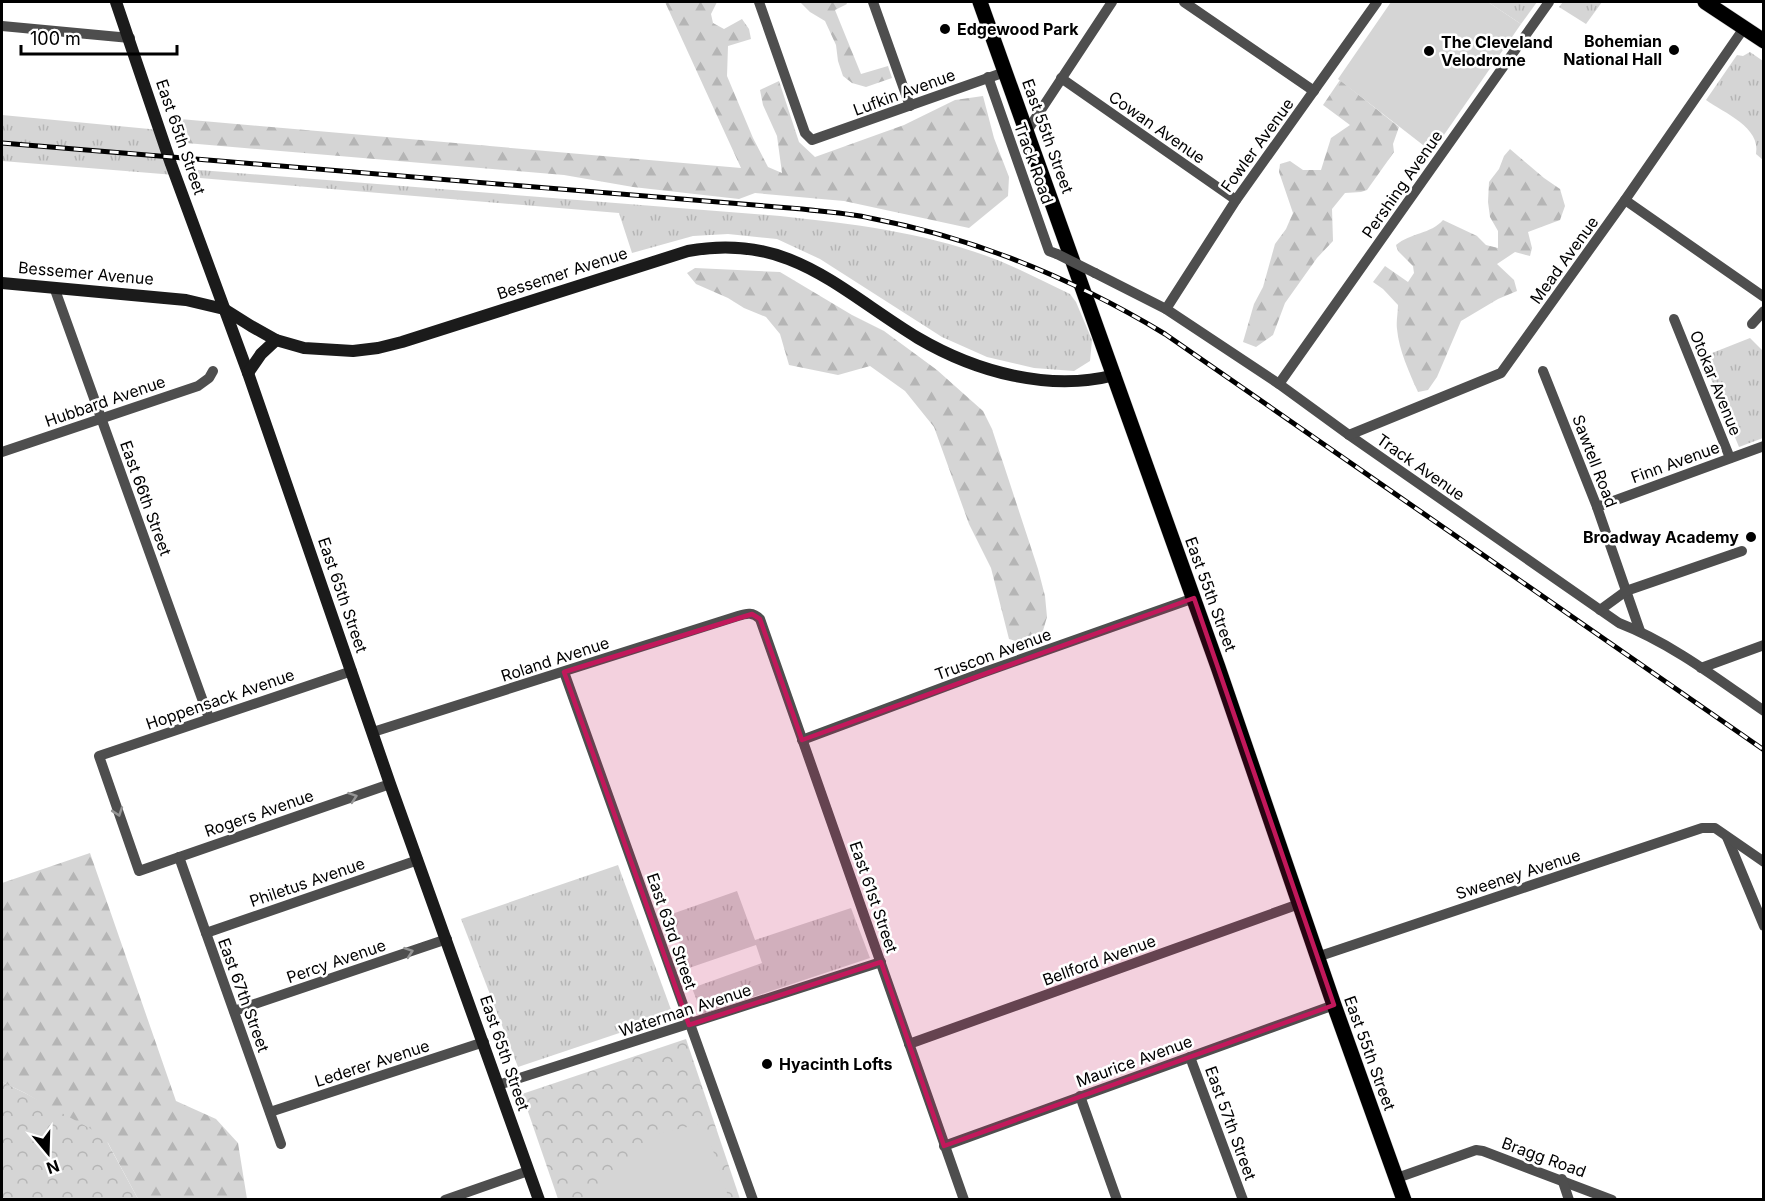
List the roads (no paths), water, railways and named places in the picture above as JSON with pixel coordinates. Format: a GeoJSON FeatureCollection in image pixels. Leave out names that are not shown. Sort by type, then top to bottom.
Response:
{"type":"FeatureCollection","features":[{"type":"Feature","properties":{"kind":"main road","name":"East 55th Street"},"geometry":{"type":"LineString","coordinates":[[980,2],[1194,598],[1317,957],[1404,1200]]}},
{"type":"Feature","properties":{"kind":"main road"},"geometry":{"type":"LineString","coordinates":[[1705,2],[1764,41]]}},
{"type":"Feature","properties":{"kind":"street","name":"East 65th Street"},"geometry":{"type":"LineString","coordinates":[[116,2],[171,164],[248,373],[390,784],[539,1200]]}},
{"type":"Feature","properties":{"kind":"street","name":"Lufkin Avenue"},"geometry":{"type":"LineString","coordinates":[[759,2],[806,133],[812,140],[1005,72]]}},
{"type":"Feature","properties":{"kind":"street"},"geometry":{"type":"LineString","coordinates":[[873,2],[910,106]]}},
{"type":"Feature","properties":{"kind":"street"},"geometry":{"type":"LineString","coordinates":[[1027,131],[1112,2]]}},
{"type":"Feature","properties":{"kind":"street"},"geometry":{"type":"LineString","coordinates":[[1184,2],[1314,91]]}},
{"type":"Feature","properties":{"kind":"street","name":"Fowler Avenue"},"geometry":{"type":"LineString","coordinates":[[1167,309],[1236,200],[1377,2]]}},
{"type":"Feature","properties":{"kind":"street","name":"Pershing Avenue"},"geometry":{"type":"LineString","coordinates":[[1279,384],[1549,2]]}},
{"type":"Feature","properties":{"kind":"street"},"geometry":{"type":"LineString","coordinates":[[2,26],[130,38]]}},
{"type":"Feature","properties":{"kind":"street","name":"Mead Avenue"},"geometry":{"type":"LineString","coordinates":[[1349,435],[1501,373],[1625,200],[1743,28]]}},
{"type":"Feature","properties":{"kind":"street","name":"Track Road"},"geometry":{"type":"LineString","coordinates":[[988,77],[1050,251],[1057,254]]}},
{"type":"Feature","properties":{"kind":"street","name":"Cowan Avenue"},"geometry":{"type":"LineString","coordinates":[[1061,78],[1236,200]]}},
{"type":"Feature","properties":{"kind":"street"},"geometry":{"type":"LineString","coordinates":[[1625,200],[1764,297]]}},
{"type":"Feature","properties":{"kind":"street","name":"Bessemer Avenue"},"geometry":{"type":"LineString","coordinates":[[2,283],[166,297],[224,309],[276,340],[304,348],[353,351],[378,348],[672,255],[703,248],[751,248],[779,254],[803,263],[919,338],[952,356],[983,368],[1016,376],[1064,381],[1087,382],[1115,375]]}},
{"type":"Feature","properties":{"kind":"street","name":"Track Avenue"},"geometry":{"type":"LineString","coordinates":[[1057,254],[1167,309],[1279,384],[1619,623],[1640,631],[1701,668],[1764,711]]}},
{"type":"Feature","properties":{"kind":"street","name":"East 66th Street"},"geometry":{"type":"LineString","coordinates":[[54,288],[209,718]]}},
{"type":"Feature","properties":{"kind":"street"},"geometry":{"type":"LineString","coordinates":[[1752,324],[1764,311]]}},
{"type":"Feature","properties":{"kind":"street","name":"Otokar Avenue"},"geometry":{"type":"LineString","coordinates":[[1674,319],[1730,458]]}},
{"type":"Feature","properties":{"kind":"street"},"geometry":{"type":"LineString","coordinates":[[248,373],[261,354],[276,340]]}},
{"type":"Feature","properties":{"kind":"street","name":"Hubbard Avenue"},"geometry":{"type":"LineString","coordinates":[[2,452],[204,383],[213,371]]}},
{"type":"Feature","properties":{"kind":"street","name":"Sawtell Road"},"geometry":{"type":"LineString","coordinates":[[1543,371],[1597,507],[1640,631]]}},
{"type":"Feature","properties":{"kind":"street","name":"Finn Avenue"},"geometry":{"type":"LineString","coordinates":[[1597,507],[1764,446]]}},
{"type":"Feature","properties":{"kind":"street"},"geometry":{"type":"LineString","coordinates":[[1600,610],[1626,591],[1742,551]]}},
{"type":"Feature","properties":{"kind":"street","name":"Truscon Avenue"},"geometry":{"type":"LineString","coordinates":[[802,740],[1194,598]]}},
{"type":"Feature","properties":{"kind":"street","name":"East 61st Street"},"geometry":{"type":"LineString","coordinates":[[747,613],[756,615],[760,619],[964,1200]]}},
{"type":"Feature","properties":{"kind":"street","name":"Roland Avenue"},"geometry":{"type":"LineString","coordinates":[[373,732],[747,613]]}},
{"type":"Feature","properties":{"kind":"street"},"geometry":{"type":"LineString","coordinates":[[1701,668],[1764,645]]}},
{"type":"Feature","properties":{"kind":"street","name":"Hoppensack Avenue"},"geometry":{"type":"LineString","coordinates":[[139,871],[99,756],[352,670]]}},
{"type":"Feature","properties":{"kind":"street","name":"East 63rd Street"},"geometry":{"type":"LineString","coordinates":[[564,672],[753,1200]]}},
{"type":"Feature","properties":{"kind":"street","name":"Rogers Avenue"},"geometry":{"type":"LineString","coordinates":[[139,871],[390,784]]}},
{"type":"Feature","properties":{"kind":"street","name":"Sweeney Avenue"},"geometry":{"type":"LineString","coordinates":[[1317,957],[1702,828],[1715,828],[1764,862]]}},
{"type":"Feature","properties":{"kind":"street"},"geometry":{"type":"LineString","coordinates":[[1727,837],[1764,926]]}},
{"type":"Feature","properties":{"kind":"street","name":"East 67th Street"},"geometry":{"type":"LineString","coordinates":[[178,857],[281,1144]]}},
{"type":"Feature","properties":{"kind":"street","name":"Philetus Avenue"},"geometry":{"type":"LineString","coordinates":[[206,933],[418,860]]}},
{"type":"Feature","properties":{"kind":"street","name":"Bellford Avenue"},"geometry":{"type":"LineString","coordinates":[[909,1044],[1299,904]]}},
{"type":"Feature","properties":{"kind":"street","name":"Percy Avenue"},"geometry":{"type":"LineString","coordinates":[[234,1011],[447,939]]}},
{"type":"Feature","properties":{"kind":"street","name":"Waterman Avenue"},"geometry":{"type":"LineString","coordinates":[[498,1085],[881,962]]}},
{"type":"Feature","properties":{"kind":"street","name":"Maurice Avenue"},"geometry":{"type":"LineString","coordinates":[[944,1146],[1334,1005]]}},
{"type":"Feature","properties":{"kind":"street","name":"Lederer Avenue"},"geometry":{"type":"LineString","coordinates":[[270,1112],[484,1042]]}},
{"type":"Feature","properties":{"kind":"street","name":"East 57th Street"},"geometry":{"type":"LineString","coordinates":[[1190,1057],[1243,1200]]}},
{"type":"Feature","properties":{"kind":"street"},"geometry":{"type":"LineString","coordinates":[[1080,1096],[1117,1200]]}},
{"type":"Feature","properties":{"kind":"street","name":"Bragg Road"},"geometry":{"type":"LineString","coordinates":[[1396,1178],[1476,1150],[1562,1179],[1612,1200]]}},
{"type":"Feature","properties":{"kind":"street"},"geometry":{"type":"LineString","coordinates":[[445,1200],[528,1171]]}},
{"type":"Feature","properties":{"kind":"street"},"geometry":{"type":"LineString","coordinates":[[1562,1179],[1569,1200]]}},
{"type":"Feature","properties":{"kind":"railway"},"geometry":{"type":"LineString","coordinates":[[2,143],[802,209],[853,215],[909,226],[985,249],[1059,278],[1131,314],[1165,334],[1764,750]]}},
{"type":"Feature","properties":{"kind":"place","name":"Edgewood Park"},"geometry":{"type":"Point","coordinates":[945,29]}},
{"type":"Feature","properties":{"kind":"place","name":"Bohemian National Hall"},"geometry":{"type":"Point","coordinates":[1674,50]}},
{"type":"Feature","properties":{"kind":"place","name":"The Cleveland Velodrome"},"geometry":{"type":"Point","coordinates":[1429,51]}},
{"type":"Feature","properties":{"kind":"place","name":"Broadway Academy"},"geometry":{"type":"Point","coordinates":[1751,537]}},
{"type":"Feature","properties":{"kind":"place","name":"Hyacinth Lofts"},"geometry":{"type":"Point","coordinates":[767,1064]}}]}
